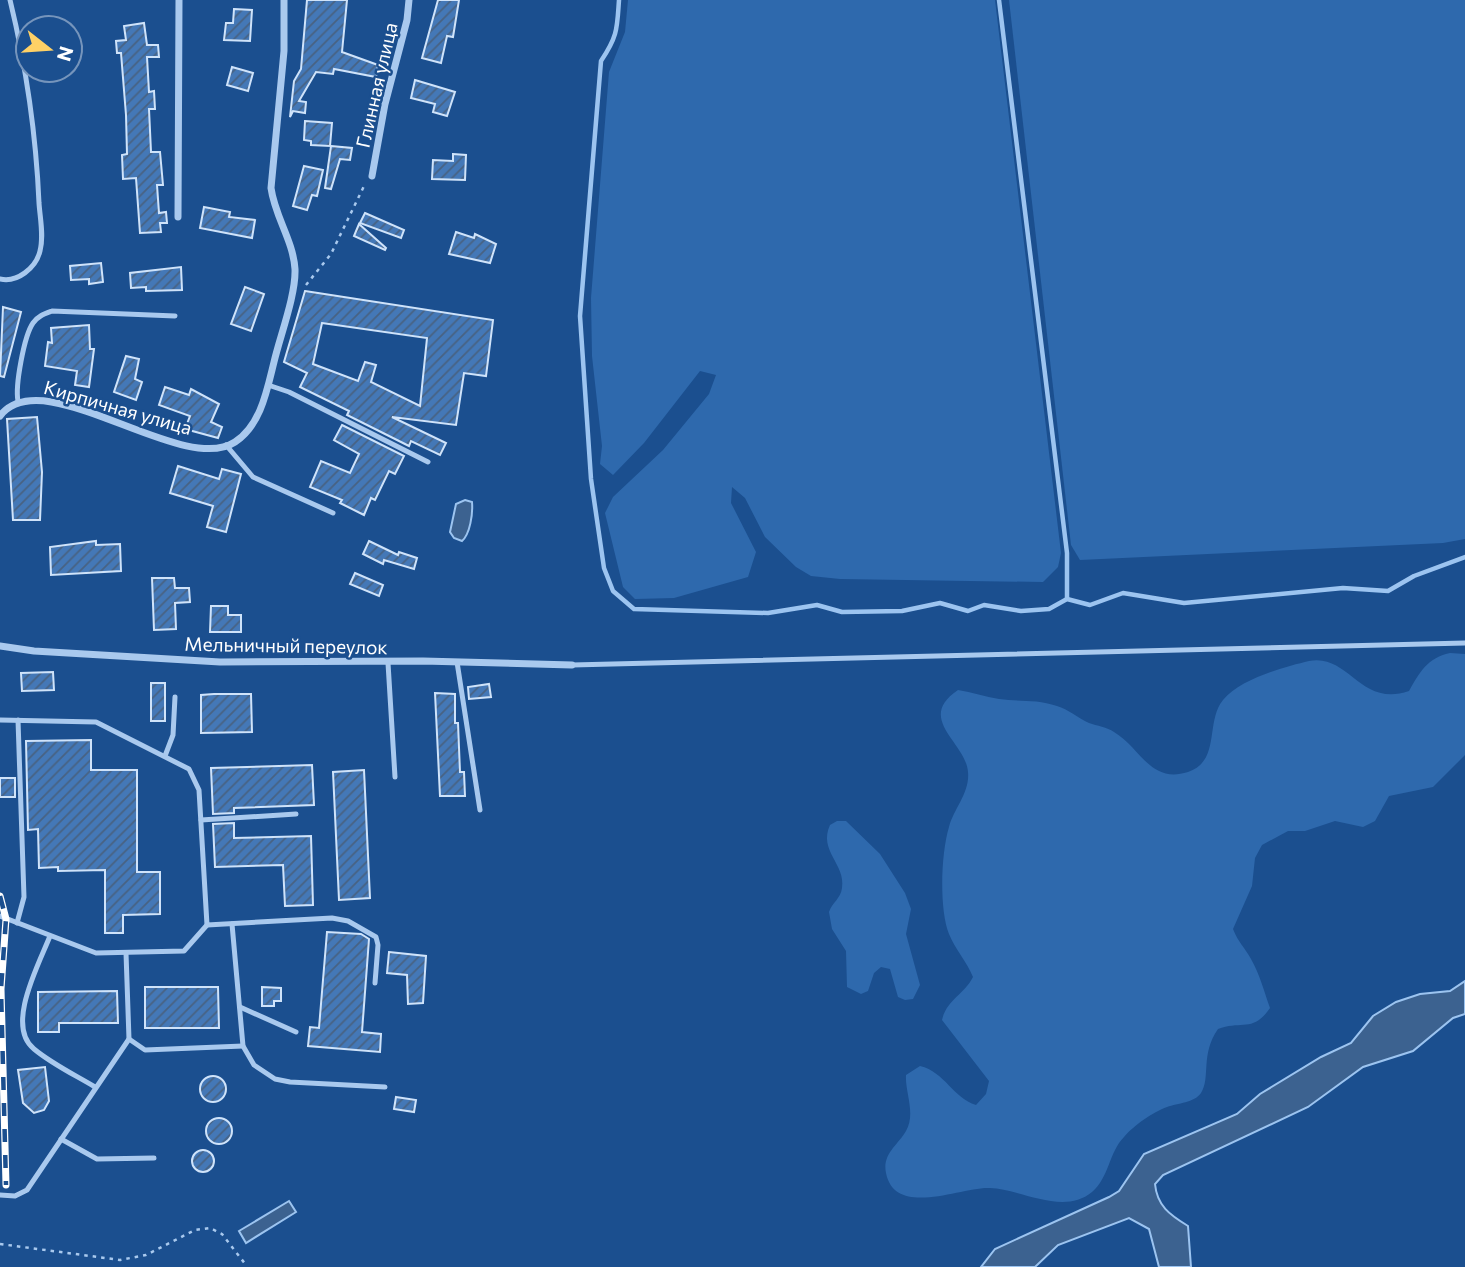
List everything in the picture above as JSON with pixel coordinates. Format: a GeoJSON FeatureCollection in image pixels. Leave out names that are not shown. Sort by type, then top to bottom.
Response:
{"type":"FeatureCollection","features":[{"type":"Feature","properties":{"kind":"street"},"geometry":{"type":"LineString","coordinates":[[178,217],[179,0]]}},
{"type":"Feature","properties":{"kind":"street"},"geometry":{"type":"LineString","coordinates":[[226,445],[245,433],[256,418],[268,386],[295,272],[286,233],[274,207],[271,188],[284,51],[285,0]]}},
{"type":"Feature","properties":{"kind":"street","name":"Глинная улица"},"geometry":{"type":"LineString","coordinates":[[373,176],[385,104],[407,20],[409,0]]}},
{"type":"Feature","properties":{"kind":"street","name":"Кирпичная улица"},"geometry":{"type":"LineString","coordinates":[[0,416],[7,407],[18,401],[31,399],[49,402],[183,444],[226,445]]}},
{"type":"Feature","properties":{"kind":"street","name":"Мельничный переулок"},"geometry":{"type":"LineString","coordinates":[[0,646],[34,651],[220,662],[572,665]]}},
{"type":"Feature","properties":{"kind":"lane"},"geometry":{"type":"LineString","coordinates":[[0,279],[7,281],[24,274],[36,261],[41,244],[37,158],[22,49],[10,0]]}},
{"type":"Feature","properties":{"kind":"lane"},"geometry":{"type":"LineString","coordinates":[[18,401],[16,390],[31,326],[39,316],[52,311],[175,316]]}},
{"type":"Feature","properties":{"kind":"lane"},"geometry":{"type":"LineString","coordinates":[[268,386],[289,392],[428,462]]}},
{"type":"Feature","properties":{"kind":"lane"},"geometry":{"type":"LineString","coordinates":[[226,445],[253,477],[333,513]]}},
{"type":"Feature","properties":{"kind":"lane"},"geometry":{"type":"LineString","coordinates":[[572,665],[1465,643]]}},
{"type":"Feature","properties":{"kind":"lane"},"geometry":{"type":"LineString","coordinates":[[457,662],[480,810]]}},
{"type":"Feature","properties":{"kind":"lane"},"geometry":{"type":"LineString","coordinates":[[388,663],[395,777]]}},
{"type":"Feature","properties":{"kind":"lane"},"geometry":{"type":"LineString","coordinates":[[164,755],[173,735],[175,698]]}},
{"type":"Feature","properties":{"kind":"lane"},"geometry":{"type":"LineString","coordinates":[[0,720],[96,722],[164,755],[194,774],[200,790],[207,925],[184,951],[96,953],[0,916]]}},
{"type":"Feature","properties":{"kind":"lane"},"geometry":{"type":"LineString","coordinates":[[17,923],[24,903],[18,720]]}},
{"type":"Feature","properties":{"kind":"lane"},"geometry":{"type":"LineString","coordinates":[[201,820],[296,814]]}},
{"type":"Feature","properties":{"kind":"lane"},"geometry":{"type":"LineString","coordinates":[[207,925],[332,918],[348,921],[376,937],[378,945],[374,983]]}},
{"type":"Feature","properties":{"kind":"lane"},"geometry":{"type":"LineString","coordinates":[[232,924],[243,1046],[254,1065],[275,1079],[305,1084],[385,1087]]}},
{"type":"Feature","properties":{"kind":"lane"},"geometry":{"type":"LineString","coordinates":[[50,936],[24,1006],[23,1032],[33,1048],[94,1087]]}},
{"type":"Feature","properties":{"kind":"lane"},"geometry":{"type":"LineString","coordinates":[[0,1195],[22,1195],[129,1039],[126,953]]}},
{"type":"Feature","properties":{"kind":"lane"},"geometry":{"type":"LineString","coordinates":[[240,1007],[296,1032]]}},
{"type":"Feature","properties":{"kind":"lane"},"geometry":{"type":"LineString","coordinates":[[129,1039],[145,1050],[243,1046]]}},
{"type":"Feature","properties":{"kind":"lane"},"geometry":{"type":"LineString","coordinates":[[61,1139],[97,1159],[154,1158]]}},
{"type":"Feature","properties":{"kind":"path"},"geometry":{"type":"LineString","coordinates":[[290,298],[323,267],[342,234],[357,196],[373,176]]}},
{"type":"Feature","properties":{"kind":"path"},"geometry":{"type":"LineString","coordinates":[[0,1244],[120,1260],[146,1255],[195,1230],[210,1228],[222,1234],[246,1265]]}},
{"type":"Feature","properties":{"kind":"shaded area"},"geometry":{"type":"Polygon","coordinates":[[[628,0],[995,0],[1061,553],[1058,567],[1043,582],[840,579],[811,576],[796,567],[765,537],[745,498],[732,487],[731,503],[756,552],[748,577],[674,598],[635,599],[623,587],[605,513],[613,497],[663,450],[709,394],[716,375],[700,371],[644,443],[613,475],[600,464],[602,446],[592,356],[591,298],[609,72],[625,32],[628,0]]]}},
{"type":"Feature","properties":{"kind":"shaded area"},"geometry":{"type":"Polygon","coordinates":[[[1009,0],[1465,0],[1465,539],[1443,543],[1080,560],[1071,545],[1009,0]]]}},
{"type":"Feature","properties":{"kind":"shaded area"},"geometry":{"type":"Polygon","coordinates":[[[465,500],[472,502],[472,512],[469,529],[462,541],[454,538],[450,532],[456,504],[465,500]]]}},
{"type":"Feature","properties":{"kind":"shaded area"},"geometry":{"type":"Polygon","coordinates":[[[1450,653],[1465,654],[1465,755],[1433,787],[1389,796],[1375,821],[1363,827],[1335,821],[1305,831],[1288,831],[1262,845],[1255,858],[1252,886],[1233,929],[1254,965],[1270,1008],[1258,1021],[1218,1029],[1209,1048],[1204,1087],[1198,1096],[1162,1109],[1133,1128],[1119,1143],[1098,1186],[1081,1199],[1055,1202],[990,1188],[916,1197],[902,1194],[892,1187],[885,1166],[891,1150],[909,1124],[906,1075],[920,1066],[929,1069],[961,1097],[976,1105],[986,1094],[989,1081],[942,1020],[948,1007],[973,977],[949,934],[944,910],[942,881],[946,838],[968,780],[965,761],[942,721],[941,711],[946,701],[958,690],[999,699],[1057,706],[1089,723],[1111,730],[1155,769],[1175,774],[1198,767],[1205,759],[1218,709],[1223,700],[1251,680],[1309,661],[1323,661],[1345,671],[1366,687],[1392,694],[1409,691],[1430,662],[1450,653]]]}},
{"type":"Feature","properties":{"kind":"shaded area"},"geometry":{"type":"Polygon","coordinates":[[[837,821],[846,821],[880,854],[905,893],[911,909],[906,934],[920,985],[913,999],[898,997],[890,969],[881,967],[874,973],[868,991],[861,994],[847,987],[846,951],[832,929],[829,912],[842,888],[840,872],[827,842],[830,825],[837,821]]]}},
{"type":"Feature","properties":{"kind":"shaded area"},"geometry":{"type":"Polygon","coordinates":[[[1465,981],[1465,1014],[1453,1018],[1413,1051],[1363,1067],[1308,1107],[1163,1175],[1155,1184],[1156,1192],[1166,1209],[1188,1226],[1191,1267],[1159,1267],[1149,1229],[1129,1218],[1058,1245],[1035,1267],[981,1267],[995,1249],[1119,1191],[1144,1154],[1237,1114],[1260,1094],[1321,1057],[1351,1043],[1373,1016],[1396,1002],[1420,994],[1450,991],[1465,981]]]}},
{"type":"Feature","properties":{"kind":"shaded area"},"geometry":{"type":"Polygon","coordinates":[[[289,1201],[296,1212],[246,1243],[239,1231],[289,1201]]]}},
{"type":"Feature","properties":{"kind":"building"},"geometry":{"type":"Polygon","coordinates":[[[307,0],[347,0],[342,52],[378,65],[376,77],[334,69],[333,74],[316,72],[299,101],[306,102],[305,113],[293,111],[290,117],[294,81],[301,69],[307,0]]]}},
{"type":"Feature","properties":{"kind":"building"},"geometry":{"type":"Polygon","coordinates":[[[438,0],[459,0],[453,37],[447,36],[441,63],[422,58],[438,0]]]}},
{"type":"Feature","properties":{"kind":"building"},"geometry":{"type":"Polygon","coordinates":[[[234,9],[252,10],[250,41],[224,40],[226,23],[233,23],[234,9]]]}},
{"type":"Feature","properties":{"kind":"building"},"geometry":{"type":"Polygon","coordinates":[[[144,23],[147,45],[158,45],[159,57],[147,57],[149,92],[154,91],[155,109],[149,109],[151,152],[160,152],[163,185],[157,185],[159,213],[166,212],[167,223],[160,223],[161,232],[140,233],[136,178],[123,179],[122,155],[127,154],[126,115],[121,53],[117,53],[116,41],[126,40],[124,26],[144,23]]]}},
{"type":"Feature","properties":{"kind":"building"},"geometry":{"type":"Polygon","coordinates":[[[232,67],[253,73],[248,91],[227,85],[232,67]]]}},
{"type":"Feature","properties":{"kind":"building"},"geometry":{"type":"Polygon","coordinates":[[[415,80],[455,92],[447,116],[433,112],[435,104],[411,98],[415,80]]]}},
{"type":"Feature","properties":{"kind":"building"},"geometry":{"type":"Polygon","coordinates":[[[305,121],[332,123],[330,146],[311,145],[311,141],[304,140],[305,121]]]}},
{"type":"Feature","properties":{"kind":"building"},"geometry":{"type":"Polygon","coordinates":[[[331,146],[352,148],[350,160],[340,159],[331,189],[325,188],[331,146]]]}},
{"type":"Feature","properties":{"kind":"building"},"geometry":{"type":"Polygon","coordinates":[[[453,154],[466,155],[465,180],[432,179],[433,160],[453,161],[453,154]]]}},
{"type":"Feature","properties":{"kind":"building"},"geometry":{"type":"Polygon","coordinates":[[[304,166],[323,170],[317,196],[312,195],[307,210],[293,206],[304,166]]]}},
{"type":"Feature","properties":{"kind":"building"},"geometry":{"type":"Polygon","coordinates":[[[204,207],[230,212],[229,217],[255,220],[252,238],[200,228],[204,207]]]}},
{"type":"Feature","properties":{"kind":"building"},"geometry":{"type":"Polygon","coordinates":[[[365,213],[404,230],[401,238],[360,223],[365,213]]]}},
{"type":"Feature","properties":{"kind":"building"},"geometry":{"type":"Polygon","coordinates":[[[359,224],[386,248],[385,250],[354,236],[359,224]]]}},
{"type":"Feature","properties":{"kind":"building"},"geometry":{"type":"Polygon","coordinates":[[[456,232],[474,238],[475,234],[496,244],[490,263],[449,254],[456,232]]]}},
{"type":"Feature","properties":{"kind":"building"},"geometry":{"type":"Polygon","coordinates":[[[101,263],[103,282],[89,284],[89,279],[71,280],[70,266],[101,263]]]}},
{"type":"Feature","properties":{"kind":"building"},"geometry":{"type":"Polygon","coordinates":[[[181,267],[182,290],[146,291],[146,287],[131,288],[130,273],[181,267]]]}},
{"type":"Feature","properties":{"kind":"building"},"geometry":{"type":"Polygon","coordinates":[[[245,287],[264,294],[251,331],[231,324],[245,287]]]}},
{"type":"Feature","properties":{"kind":"building"},"geometry":{"type":"Polygon","coordinates":[[[305,291],[493,320],[486,376],[464,373],[456,425],[392,417],[446,443],[440,455],[411,441],[409,446],[347,415],[349,411],[300,387],[307,373],[284,362],[305,291]],[[322,323],[313,364],[358,381],[365,362],[376,365],[371,382],[420,406],[427,338],[322,323]]]}},
{"type":"Feature","properties":{"kind":"building"},"geometry":{"type":"Polygon","coordinates":[[[3,307],[21,312],[4,377],[0,376],[3,307]]]}},
{"type":"Feature","properties":{"kind":"building"},"geometry":{"type":"Polygon","coordinates":[[[89,325],[90,349],[94,349],[89,387],[75,385],[77,371],[45,366],[48,342],[52,343],[51,328],[89,325]]]}},
{"type":"Feature","properties":{"kind":"building"},"geometry":{"type":"Polygon","coordinates":[[[126,356],[139,359],[135,379],[142,382],[136,400],[114,392],[126,356]]]}},
{"type":"Feature","properties":{"kind":"building"},"geometry":{"type":"Polygon","coordinates":[[[165,387],[189,395],[191,389],[219,404],[211,422],[222,427],[218,438],[185,429],[190,416],[159,405],[165,387]]]}},
{"type":"Feature","properties":{"kind":"building"},"geometry":{"type":"Polygon","coordinates":[[[37,417],[42,472],[40,520],[13,520],[7,419],[37,417]]]}},
{"type":"Feature","properties":{"kind":"building"},"geometry":{"type":"Polygon","coordinates":[[[342,425],[404,456],[395,474],[389,471],[375,500],[371,498],[364,515],[340,503],[342,500],[310,487],[321,461],[350,473],[359,454],[334,440],[342,425]]]}},
{"type":"Feature","properties":{"kind":"building"},"geometry":{"type":"Polygon","coordinates":[[[178,466],[219,479],[222,469],[241,474],[226,532],[207,527],[213,506],[170,493],[178,466]]]}},
{"type":"Feature","properties":{"kind":"building"},"geometry":{"type":"Polygon","coordinates":[[[96,541],[96,545],[120,544],[121,571],[51,575],[50,547],[96,541]]]}},
{"type":"Feature","properties":{"kind":"building"},"geometry":{"type":"Polygon","coordinates":[[[369,541],[398,555],[399,552],[417,558],[414,569],[384,560],[383,564],[363,554],[369,541]]]}},
{"type":"Feature","properties":{"kind":"building"},"geometry":{"type":"Polygon","coordinates":[[[355,573],[383,585],[379,596],[350,584],[355,573]]]}},
{"type":"Feature","properties":{"kind":"building"},"geometry":{"type":"Polygon","coordinates":[[[152,578],[174,578],[175,588],[189,588],[190,602],[175,603],[176,629],[154,630],[152,578]]]}},
{"type":"Feature","properties":{"kind":"building"},"geometry":{"type":"Polygon","coordinates":[[[211,606],[228,606],[228,615],[241,615],[241,632],[210,632],[211,606]]]}},
{"type":"Feature","properties":{"kind":"building"},"geometry":{"type":"Polygon","coordinates":[[[53,672],[54,690],[22,691],[21,673],[53,672]]]}},
{"type":"Feature","properties":{"kind":"building"},"geometry":{"type":"Polygon","coordinates":[[[151,683],[165,683],[165,721],[151,721],[151,683]]]}},
{"type":"Feature","properties":{"kind":"building"},"geometry":{"type":"Polygon","coordinates":[[[489,684],[491,697],[469,699],[468,687],[489,684]]]}},
{"type":"Feature","properties":{"kind":"building"},"geometry":{"type":"Polygon","coordinates":[[[435,693],[455,694],[455,723],[458,723],[460,772],[464,772],[465,796],[440,796],[435,693]]]}},
{"type":"Feature","properties":{"kind":"building"},"geometry":{"type":"Polygon","coordinates":[[[251,694],[252,732],[201,733],[201,695],[251,694]]]}},
{"type":"Feature","properties":{"kind":"building"},"geometry":{"type":"Polygon","coordinates":[[[91,740],[91,770],[137,770],[137,872],[160,872],[160,914],[123,915],[123,933],[105,933],[105,870],[58,871],[58,867],[39,868],[38,829],[28,830],[26,741],[91,740]]]}},
{"type":"Feature","properties":{"kind":"building"},"geometry":{"type":"Polygon","coordinates":[[[312,765],[314,805],[234,808],[234,813],[213,814],[211,768],[312,765]]]}},
{"type":"Feature","properties":{"kind":"building"},"geometry":{"type":"Polygon","coordinates":[[[364,770],[370,898],[339,900],[333,772],[364,770]]]}},
{"type":"Feature","properties":{"kind":"building"},"geometry":{"type":"Polygon","coordinates":[[[0,778],[15,778],[15,797],[0,797],[0,778]]]}},
{"type":"Feature","properties":{"kind":"building"},"geometry":{"type":"Polygon","coordinates":[[[234,823],[234,838],[311,836],[313,905],[285,906],[283,865],[215,867],[213,824],[234,823]]]}},
{"type":"Feature","properties":{"kind":"building"},"geometry":{"type":"Polygon","coordinates":[[[327,932],[361,934],[369,939],[362,1032],[381,1034],[380,1052],[308,1046],[310,1027],[319,1028],[327,932]]]}},
{"type":"Feature","properties":{"kind":"building"},"geometry":{"type":"Polygon","coordinates":[[[389,952],[426,956],[423,1003],[408,1004],[407,975],[387,973],[389,952]]]}},
{"type":"Feature","properties":{"kind":"building"},"geometry":{"type":"Polygon","coordinates":[[[145,987],[218,987],[219,1028],[145,1028],[145,987]]]}},
{"type":"Feature","properties":{"kind":"building"},"geometry":{"type":"Polygon","coordinates":[[[262,987],[281,988],[281,1001],[274,1001],[274,1006],[262,1006],[262,987]]]}},
{"type":"Feature","properties":{"kind":"building"},"geometry":{"type":"Polygon","coordinates":[[[117,991],[118,1023],[59,1023],[59,1032],[38,1032],[38,992],[117,991]]]}},
{"type":"Feature","properties":{"kind":"building"},"geometry":{"type":"Polygon","coordinates":[[[45,1067],[49,1101],[44,1110],[34,1113],[23,1103],[18,1070],[45,1067]]]}},
{"type":"Feature","properties":{"kind":"building"},"geometry":{"type":"Polygon","coordinates":[[[213,1076],[222,1080],[226,1089],[222,1098],[213,1102],[204,1098],[200,1089],[204,1080],[213,1076]]]}},
{"type":"Feature","properties":{"kind":"building"},"geometry":{"type":"Polygon","coordinates":[[[396,1097],[416,1100],[414,1112],[394,1109],[396,1097]]]}},
{"type":"Feature","properties":{"kind":"building"},"geometry":{"type":"Polygon","coordinates":[[[219,1118],[228,1122],[232,1131],[228,1140],[219,1144],[210,1140],[206,1131],[210,1122],[219,1118]]]}},
{"type":"Feature","properties":{"kind":"building"},"geometry":{"type":"Polygon","coordinates":[[[203,1150],[211,1153],[214,1161],[211,1169],[203,1172],[195,1169],[192,1161],[195,1153],[203,1150]]]}},
{"type":"Feature","properties":{"kind":"waterway"},"geometry":{"type":"LineString","coordinates":[[619,0],[616,32],[601,61],[580,316],[591,479],[604,568],[613,591],[634,609],[768,613],[817,605],[842,612],[902,611],[940,603],[968,611],[984,605],[1021,611],[1049,609],[1067,599],[1090,605],[1123,593],[1184,603],[1343,588],[1388,591],[1414,576],[1465,557]]}},
{"type":"Feature","properties":{"kind":"waterway"},"geometry":{"type":"LineString","coordinates":[[999,0],[1067,553],[1067,599]]}},
{"type":"Feature","properties":{"kind":"railway"},"geometry":{"type":"LineString","coordinates":[[0,896],[6,919],[1,989],[6,1185]]}}]}
